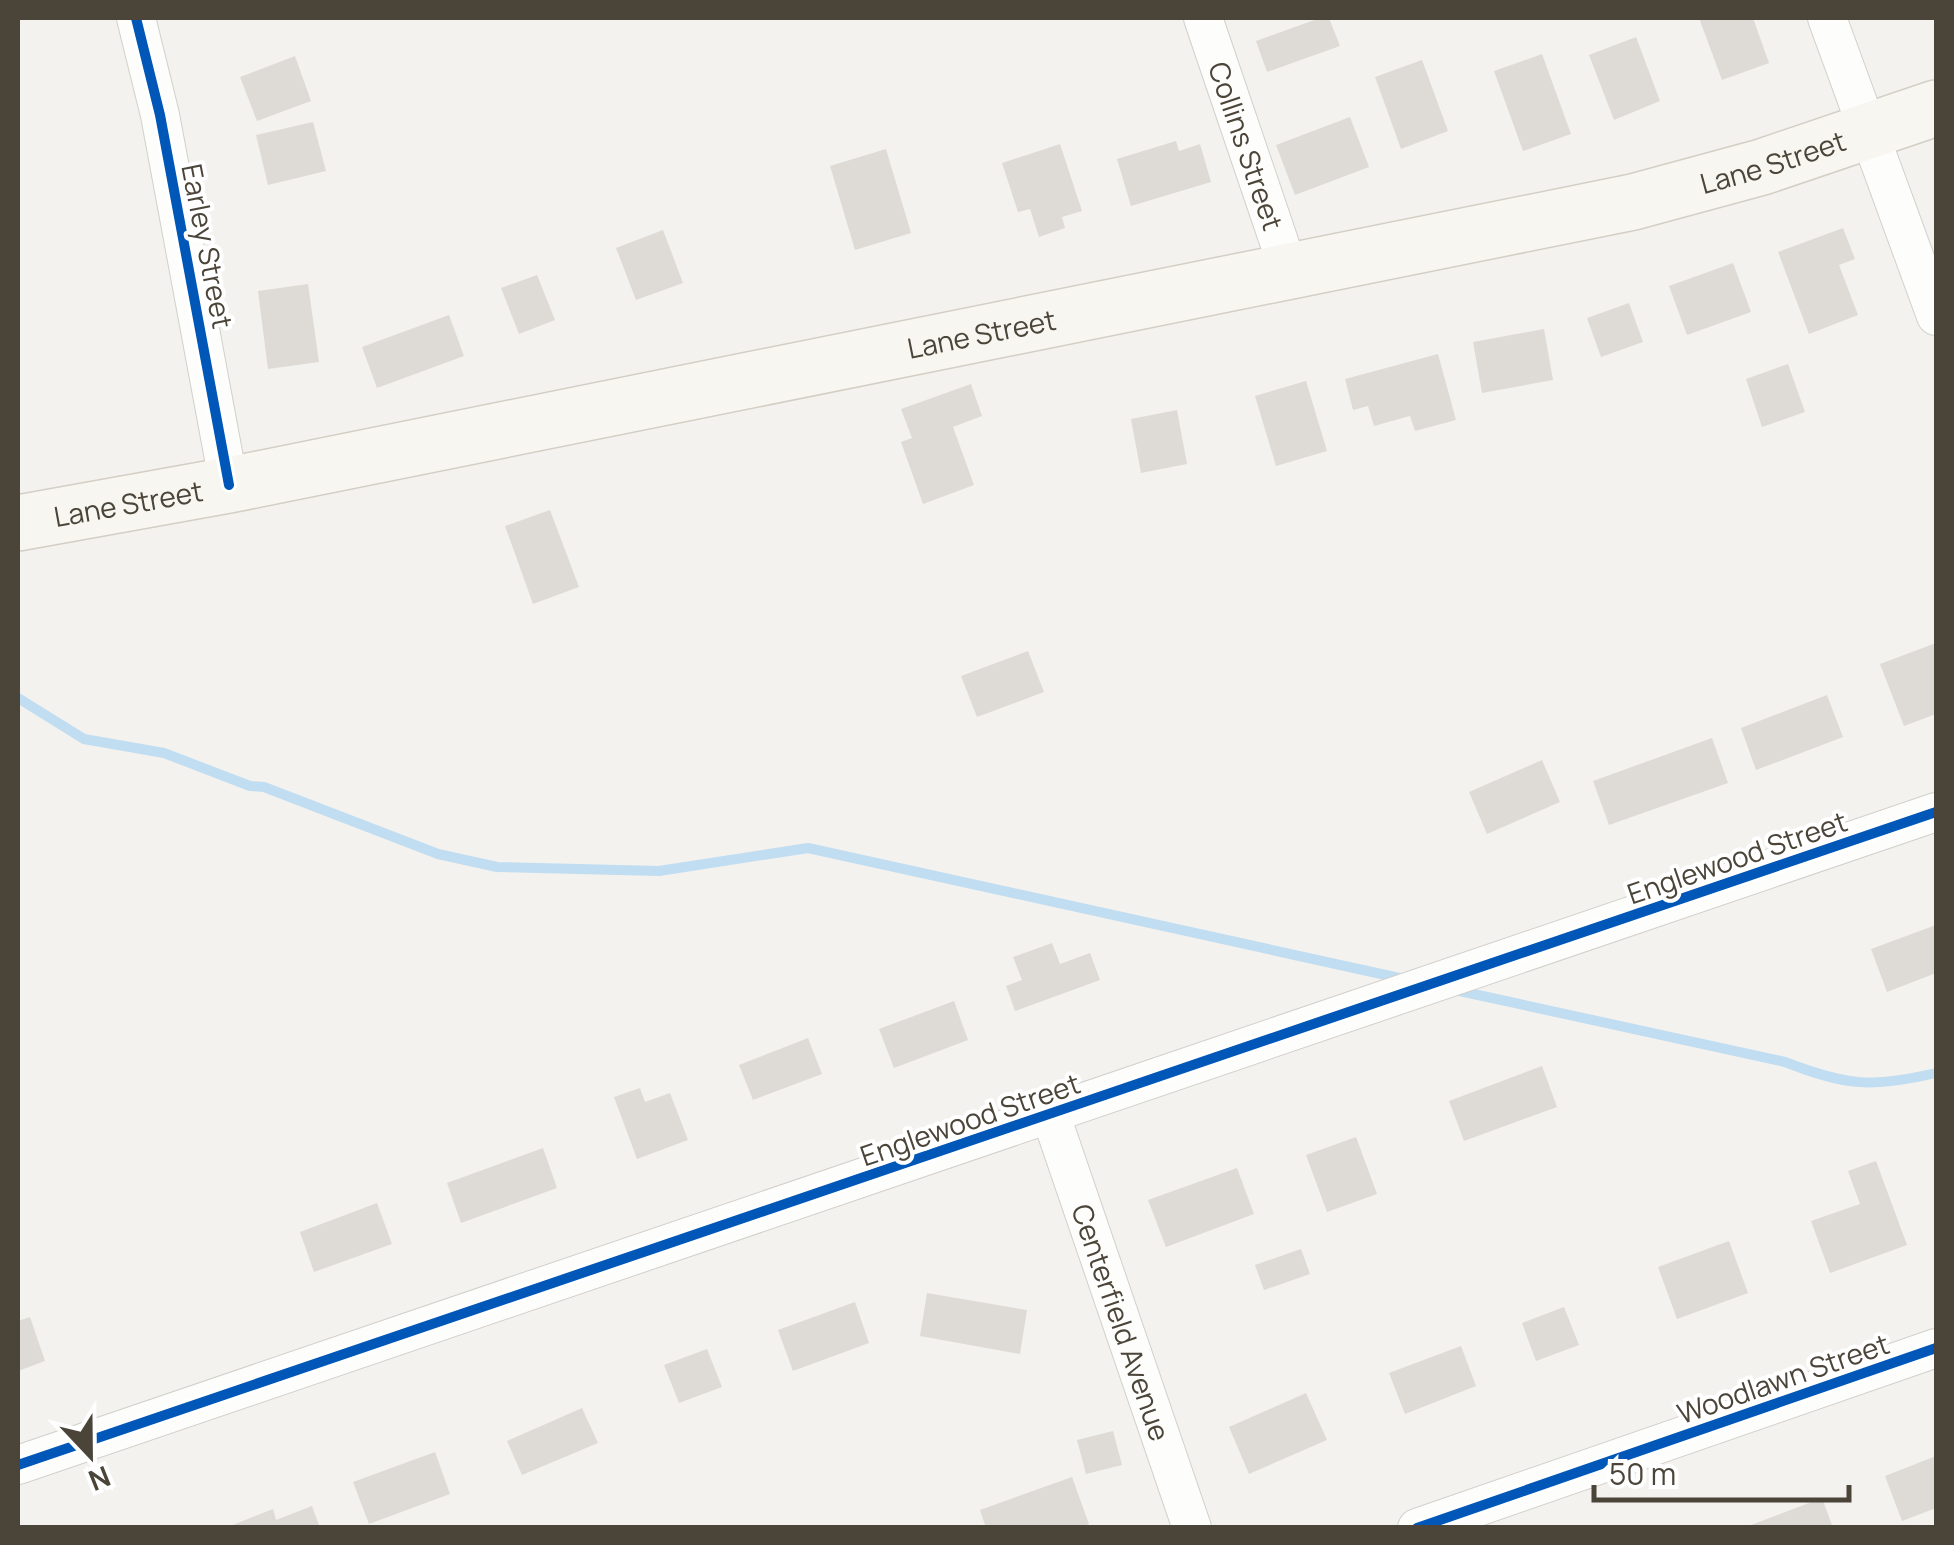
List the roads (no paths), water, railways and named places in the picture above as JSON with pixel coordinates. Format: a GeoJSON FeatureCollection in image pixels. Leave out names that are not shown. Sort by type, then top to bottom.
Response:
{"type":"FeatureCollection","features":[{"type":"Feature","properties":{"kind":"main road","name":"Lane Street"},"geometry":{"type":"LineString","coordinates":[[18,523],[229,485],[1633,202],[1762,168],[1936,108]]}},
{"type":"Feature","properties":{"kind":"street","name":"Earley Street"},"geometry":{"type":"LineString","coordinates":[[136,18],[160,114],[229,485]]}},
{"type":"Feature","properties":{"kind":"street","name":"Collins Street"},"geometry":{"type":"LineString","coordinates":[[1203,18],[1290,274]]}},
{"type":"Feature","properties":{"kind":"street"},"geometry":{"type":"LineString","coordinates":[[1827,18],[1936,316]]}},
{"type":"Feature","properties":{"kind":"street","name":"Englewood Street"},"geometry":{"type":"LineString","coordinates":[[18,1465],[1936,812]]}},
{"type":"Feature","properties":{"kind":"street","name":"Centerfield Avenue"},"geometry":{"type":"LineString","coordinates":[[1052,1116],[1192,1528]]}},
{"type":"Feature","properties":{"kind":"street","name":"Woodlawn Street"},"geometry":{"type":"LineString","coordinates":[[1418,1528],[1936,1348]]}},
{"type":"Feature","properties":{"kind":"waterway"},"geometry":{"type":"LineString","coordinates":[[18,698],[84,739],[164,753],[438,854],[497,867],[659,871],[808,848],[1404,979]]}},
{"type":"Feature","properties":{"kind":"waterway"},"geometry":{"type":"LineString","coordinates":[[1455,990],[1785,1062],[1843,1080],[1894,1081],[1936,1073]]}}]}
